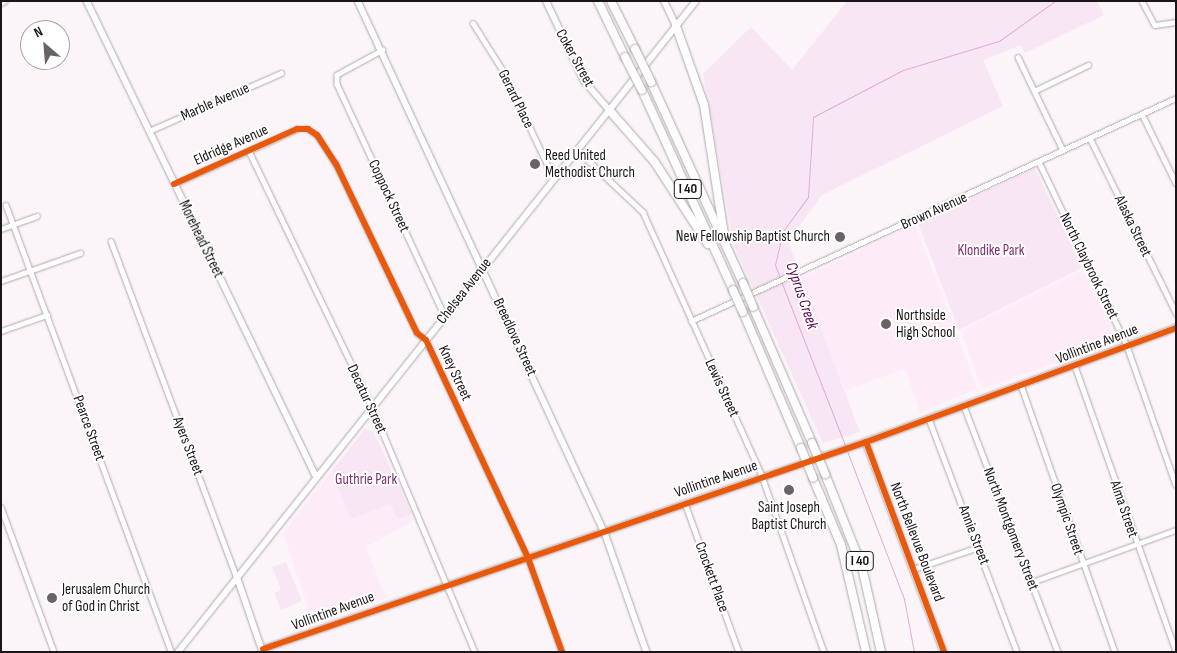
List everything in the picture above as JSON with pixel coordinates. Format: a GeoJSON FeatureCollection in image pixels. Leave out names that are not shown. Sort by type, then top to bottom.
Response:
{"type":"FeatureCollection","features":[{"type":"Feature","properties":{"kind":"highway","name":"I 40"},"geometry":{"type":"LineString","coordinates":[[598,1],[642,90],[727,275],[841,545],[866,652]]}},
{"type":"Feature","properties":{"kind":"highway","name":"I 40"},"geometry":{"type":"LineString","coordinates":[[611,1],[725,240],[825,474],[862,567],[881,652]]}},
{"type":"Feature","properties":{"kind":"highway"},"geometry":{"type":"LineString","coordinates":[[676,26],[704,105],[725,240]]}},
{"type":"Feature","properties":{"kind":"highway"},"geometry":{"type":"LineString","coordinates":[[610,110],[682,200],[727,275]]}},
{"type":"Feature","properties":{"kind":"main road"},"geometry":{"type":"LineString","coordinates":[[1,3],[6,1]]}},
{"type":"Feature","properties":{"kind":"main road","name":"Coker Street"},"geometry":{"type":"LineString","coordinates":[[546,1],[584,81],[610,110]]}},
{"type":"Feature","properties":{"kind":"main road"},"geometry":{"type":"LineString","coordinates":[[664,1],[676,26]]}},
{"type":"Feature","properties":{"kind":"main road","name":"Chelsea Avenue"},"geometry":{"type":"LineString","coordinates":[[178,652],[238,579],[316,476],[445,317],[483,266],[696,1]]}},
{"type":"Feature","properties":{"kind":"street","name":"Morehead Street"},"geometry":{"type":"LineString","coordinates":[[87,1],[316,476]]}},
{"type":"Feature","properties":{"kind":"street","name":"Breedlove Street"},"geometry":{"type":"LineString","coordinates":[[358,1],[383,50],[605,533],[647,652]]}},
{"type":"Feature","properties":{"kind":"street"},"geometry":{"type":"LineString","coordinates":[[1142,1],[1155,25],[1176,22]]}},
{"type":"Feature","properties":{"kind":"street","name":"Gerard Place"},"geometry":{"type":"LineString","coordinates":[[473,24],[502,69],[554,178]]}},
{"type":"Feature","properties":{"kind":"street","name":"Coppock Street"},"geometry":{"type":"LineString","coordinates":[[383,50],[337,75],[445,317]]}},
{"type":"Feature","properties":{"kind":"street"},"geometry":{"type":"LineString","coordinates":[[1018,57],[1064,150]]}},
{"type":"Feature","properties":{"kind":"street"},"geometry":{"type":"LineString","coordinates":[[1034,90],[1088,65]]}},
{"type":"Feature","properties":{"kind":"street","name":"Marble Avenue"},"geometry":{"type":"LineString","coordinates":[[149,132],[281,73]]}},
{"type":"Feature","properties":{"kind":"street","name":"Brown Avenue"},"geometry":{"type":"LineString","coordinates":[[691,321],[1176,98]]}},
{"type":"Feature","properties":{"kind":"street"},"geometry":{"type":"LineString","coordinates":[[1142,114],[1176,183]]}},
{"type":"Feature","properties":{"kind":"street","name":"Eldridge Avenue"},"geometry":{"type":"LineString","coordinates":[[174,184],[297,129]]}},
{"type":"Feature","properties":{"kind":"street","name":"Kney Street"},"geometry":{"type":"LineString","coordinates":[[297,129],[308,129],[325,145],[417,333],[426,340],[528,558],[562,652]]}},
{"type":"Feature","properties":{"kind":"street","name":"Alaska Street"},"geometry":{"type":"LineString","coordinates":[[1090,138],[1176,313]]}},
{"type":"Feature","properties":{"kind":"street","name":"Lewis Street"},"geometry":{"type":"LineString","coordinates":[[577,150],[643,212],[762,476],[824,652]]}},
{"type":"Feature","properties":{"kind":"street","name":"Decatur Street"},"geometry":{"type":"LineString","coordinates":[[249,151],[372,407],[448,582],[475,652]]}},
{"type":"Feature","properties":{"kind":"street","name":"North Claybrook Street"},"geometry":{"type":"LineString","coordinates":[[1039,162],[1127,346],[1176,485]]}},
{"type":"Feature","properties":{"kind":"street","name":"Pearce Street"},"geometry":{"type":"LineString","coordinates":[[6,205],[171,652]]}},
{"type":"Feature","properties":{"kind":"street"},"geometry":{"type":"LineString","coordinates":[[1,229],[37,216]]}},
{"type":"Feature","properties":{"kind":"street","name":"Ayers Street"},"geometry":{"type":"LineString","coordinates":[[111,241],[238,579],[263,651]]}},
{"type":"Feature","properties":{"kind":"street"},"geometry":{"type":"LineString","coordinates":[[1,281],[80,253]]}},
{"type":"Feature","properties":{"kind":"street"},"geometry":{"type":"LineString","coordinates":[[1,331],[47,315]]}},
{"type":"Feature","properties":{"kind":"street","name":"Vollintine Avenue"},"geometry":{"type":"LineString","coordinates":[[263,651],[448,582],[605,533],[762,476],[866,442],[1176,328]]}},
{"type":"Feature","properties":{"kind":"street","name":"Alma Street"},"geometry":{"type":"LineString","coordinates":[[1075,366],[1176,650]]}},
{"type":"Feature","properties":{"kind":"street","name":"Olympic Street"},"geometry":{"type":"LineString","coordinates":[[1021,385],[1083,564],[1116,652]]}},
{"type":"Feature","properties":{"kind":"street","name":"North Montgomery Street"},"geometry":{"type":"LineString","coordinates":[[964,406],[1058,652]]}},
{"type":"Feature","properties":{"kind":"street","name":"Annie Street"},"geometry":{"type":"LineString","coordinates":[[929,419],[1017,652]]}},
{"type":"Feature","properties":{"kind":"street","name":"North Bellevue Boulevard"},"geometry":{"type":"LineString","coordinates":[[866,442],[944,652]]}},
{"type":"Feature","properties":{"kind":"street","name":"Crockett Place"},"geometry":{"type":"LineString","coordinates":[[685,503],[739,652]]}},
{"type":"Feature","properties":{"kind":"street"},"geometry":{"type":"LineString","coordinates":[[1,507],[54,652]]}},
{"type":"Feature","properties":{"kind":"street"},"geometry":{"type":"LineString","coordinates":[[1032,582],[1176,530]]}},
{"type":"Feature","properties":{"kind":"street"},"geometry":{"type":"LineString","coordinates":[[914,569],[978,547]]}},
{"type":"Feature","properties":{"kind":"shaded area","name":"Northside High School"},"geometry":{"type":"Polygon","coordinates":[[[915,224],[977,388],[920,413],[905,369],[845,390],[800,279],[915,224]]]}},
{"type":"Feature","properties":{"kind":"shaded area"},"geometry":{"type":"Polygon","coordinates":[[[1082,270],[1118,340],[982,389],[961,331],[1082,270]]]}},
{"type":"Feature","properties":{"kind":"shaded area"},"geometry":{"type":"Polygon","coordinates":[[[365,429],[373,431],[413,521],[366,547],[386,598],[314,625],[283,533],[365,429]]]}},
{"type":"Feature","properties":{"kind":"green space"},"geometry":{"type":"Polygon","coordinates":[[[847,1],[1097,1],[1104,15],[1025,53],[1021,45],[983,60],[1003,106],[822,195],[788,241],[860,432],[823,443],[734,246],[703,74],[751,27],[792,70],[847,1]]]}},
{"type":"Feature","properties":{"kind":"green space","name":"Klondike Park"},"geometry":{"type":"Polygon","coordinates":[[[1035,168],[1082,268],[959,330],[918,223],[1035,168]]]}},
{"type":"Feature","properties":{"kind":"green space","name":"Guthrie Park"},"geometry":{"type":"Polygon","coordinates":[[[365,429],[373,431],[412,514],[398,519],[390,504],[351,519],[332,471],[365,429]]]}},
{"type":"Feature","properties":{"kind":"green space"},"geometry":{"type":"Polygon","coordinates":[[[286,562],[302,601],[281,610],[274,593],[281,590],[272,567],[286,562]]]}},
{"type":"Feature","properties":{"kind":"waterway","name":"Cyprus Creek"},"geometry":{"type":"LineString","coordinates":[[780,278],[775,265],[783,231],[808,197],[813,117],[903,70],[999,41],[1055,1]]}},
{"type":"Feature","properties":{"kind":"waterway","name":"Cyprus Creek"},"geometry":{"type":"LineString","coordinates":[[781,281],[846,448]]}},
{"type":"Feature","properties":{"kind":"waterway","name":"Cyprus Creek"},"geometry":{"type":"LineString","coordinates":[[847,451],[904,599],[914,652]]}},
{"type":"Feature","properties":{"kind":"cycle path"},"geometry":{"type":"LineString","coordinates":[[174,184],[297,129],[308,129],[317,135],[336,164],[417,333],[426,340],[528,558],[562,652]]}},
{"type":"Feature","properties":{"kind":"cycle path"},"geometry":{"type":"LineString","coordinates":[[263,649],[866,442],[1176,328]]}},
{"type":"Feature","properties":{"kind":"cycle path"},"geometry":{"type":"LineString","coordinates":[[866,442],[944,652]]}},
{"type":"Feature","properties":{"kind":"place","name":"Reed United Methodist Church"},"geometry":{"type":"Point","coordinates":[535,164]}},
{"type":"Feature","properties":{"kind":"place","name":"New Fellowship Baptist Church"},"geometry":{"type":"Point","coordinates":[840,237]}},
{"type":"Feature","properties":{"kind":"place","name":"Northside High School"},"geometry":{"type":"Point","coordinates":[886,324]}},
{"type":"Feature","properties":{"kind":"place","name":"Saint Joseph Baptist Church"},"geometry":{"type":"Point","coordinates":[789,490]}},
{"type":"Feature","properties":{"kind":"place","name":"Jerusalem Church of God in Christ"},"geometry":{"type":"Point","coordinates":[52,598]}}]}
